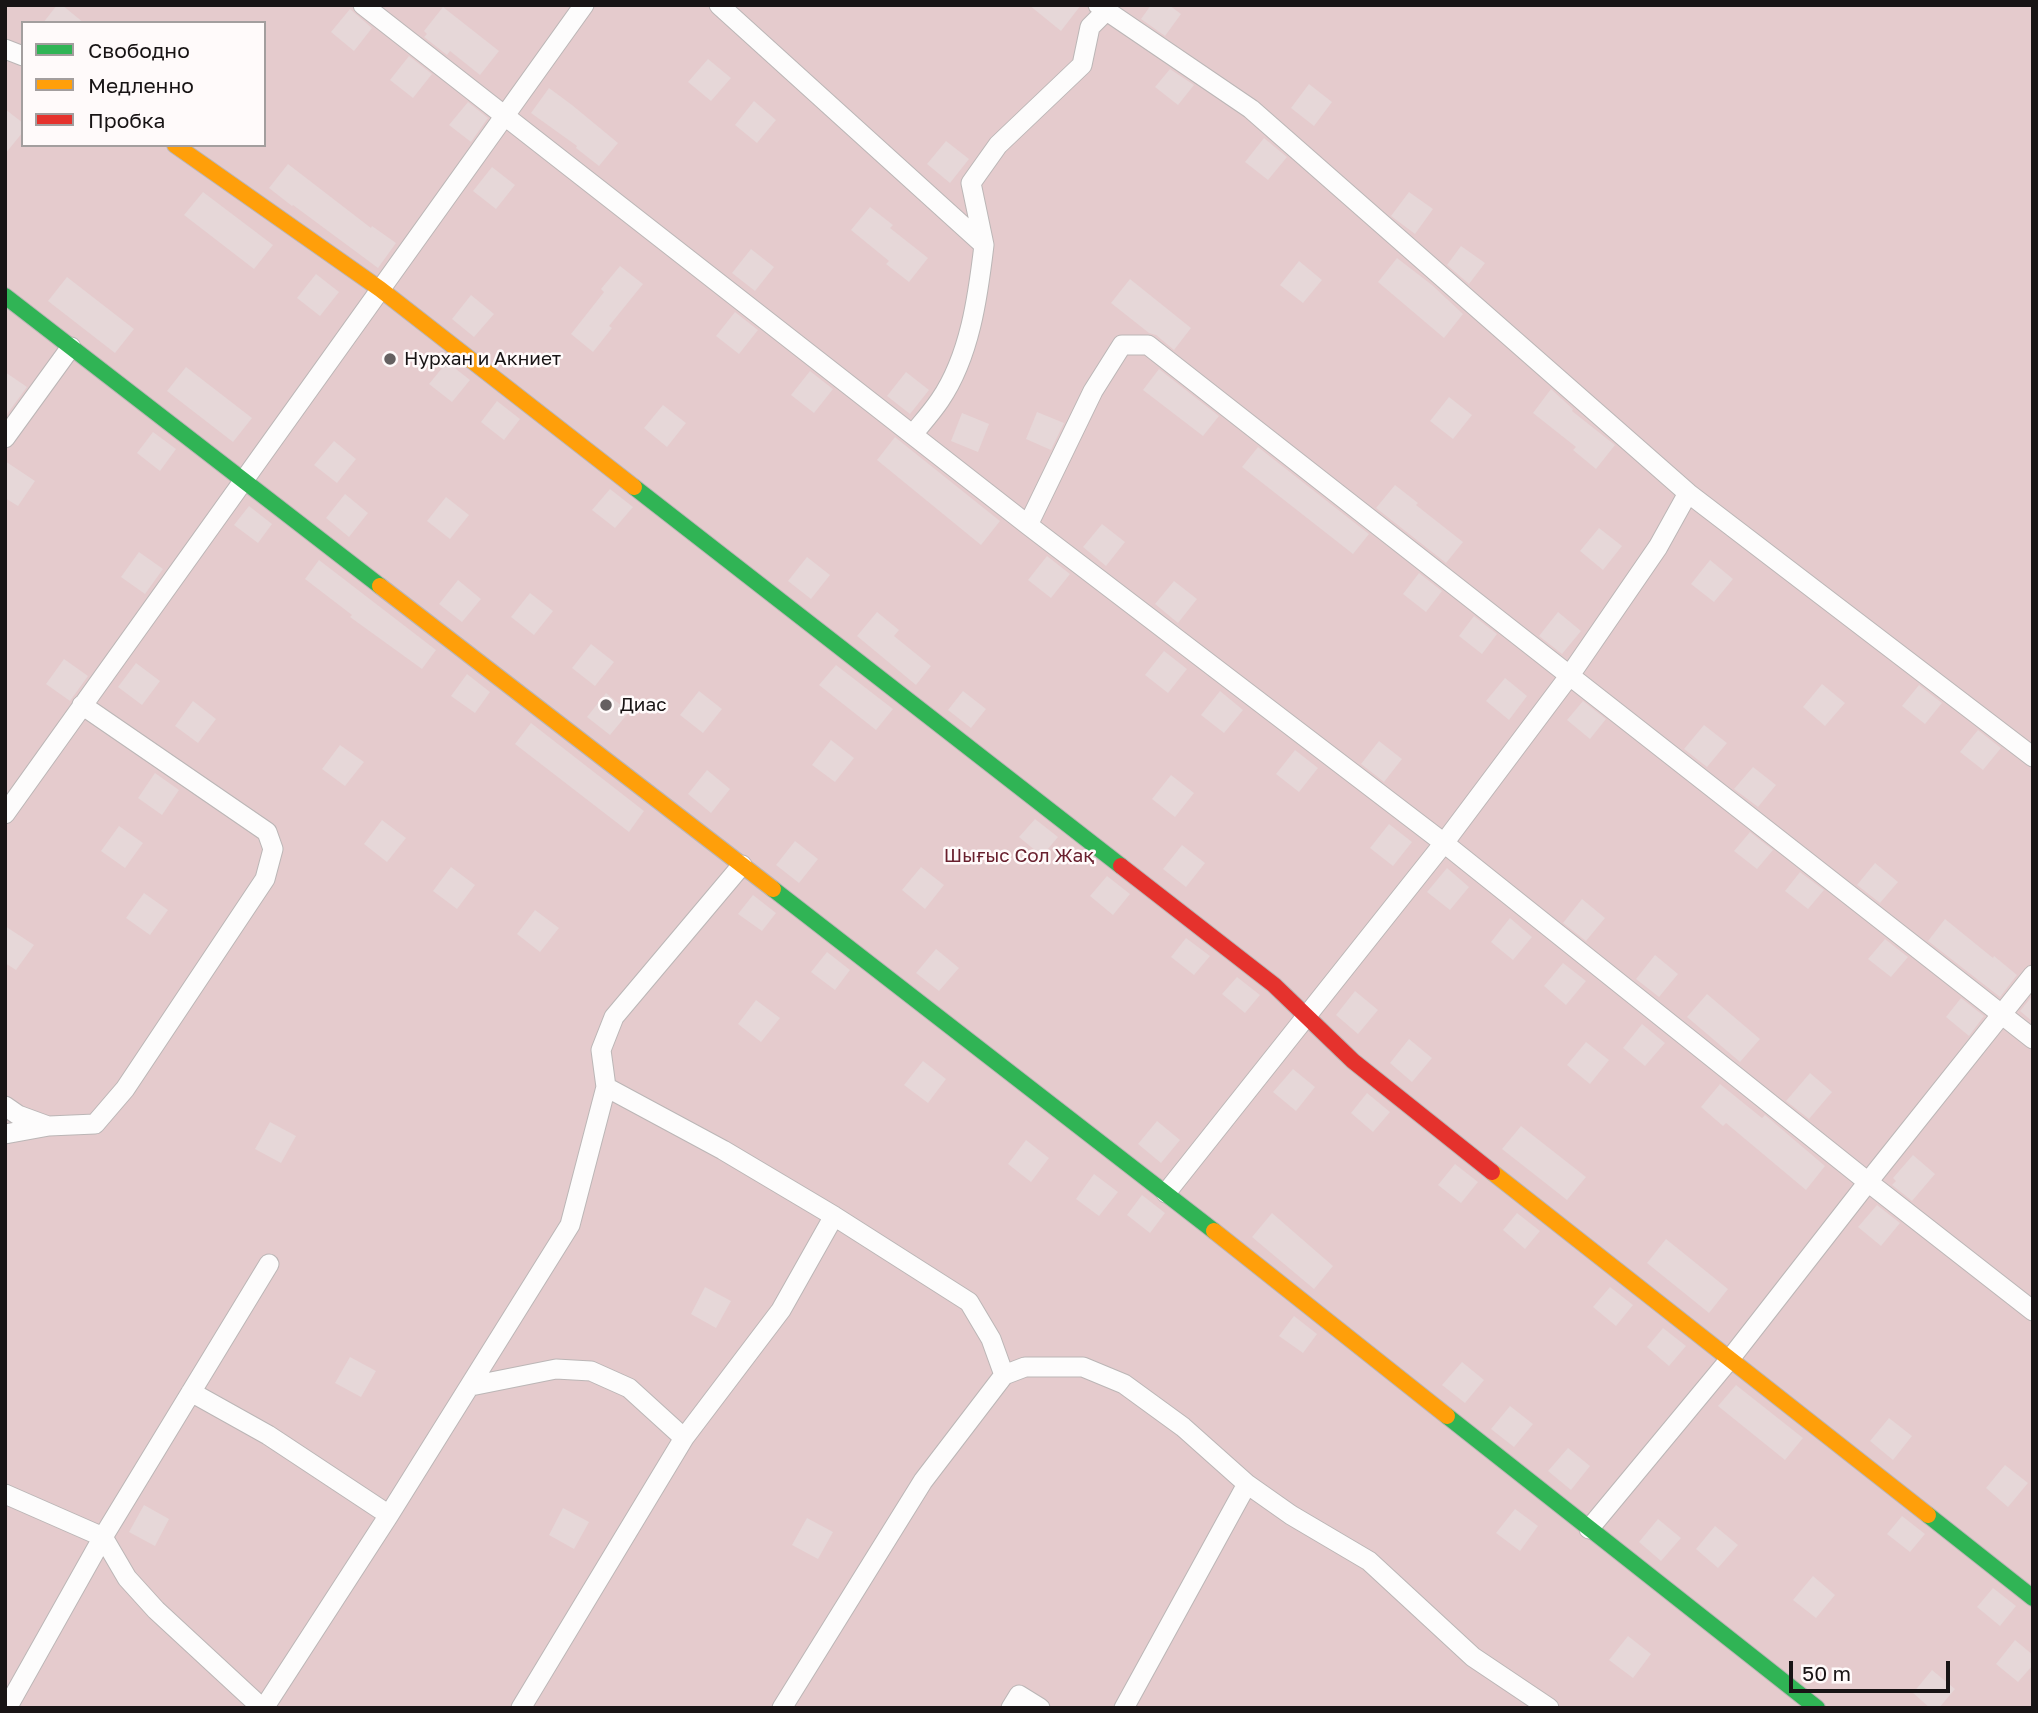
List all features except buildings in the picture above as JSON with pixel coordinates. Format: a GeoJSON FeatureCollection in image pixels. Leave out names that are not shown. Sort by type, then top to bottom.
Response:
{"type":"FeatureCollection","features":[{"type":"Feature","properties":{"kind":"street"},"geometry":{"type":"LineString","coordinates":[[363,5],[1028,525],[1444,843],[2033,1311]]}},
{"type":"Feature","properties":{"kind":"street"},"geometry":{"type":"LineString","coordinates":[[5,814],[584,5]]}},
{"type":"Feature","properties":{"kind":"street"},"geometry":{"type":"LineString","coordinates":[[719,5],[984,245]]}},
{"type":"Feature","properties":{"kind":"street"},"geometry":{"type":"LineString","coordinates":[[914,435],[941,398],[959,362],[977,303],[984,245],[971,183],[998,145],[1082,65],[1090,27],[1102,8],[1251,109],[1688,493],[2033,757]]}},
{"type":"Feature","properties":{"kind":"street"},"geometry":{"type":"LineString","coordinates":[[178,147],[380,289],[1253,968],[1353,1061],[2033,1598]]}},
{"type":"Feature","properties":{"kind":"street"},"geometry":{"type":"LineString","coordinates":[[5,296],[1166,1193],[1816,1708]]}},
{"type":"Feature","properties":{"kind":"street"},"geometry":{"type":"LineString","coordinates":[[1028,525],[1093,391],[1122,345],[1148,345],[2033,1039]]}},
{"type":"Feature","properties":{"kind":"street"},"geometry":{"type":"LineString","coordinates":[[5,438],[71,346]]}},
{"type":"Feature","properties":{"kind":"street"},"geometry":{"type":"LineString","coordinates":[[1166,1193],[1444,843],[1570,675],[1658,547],[1688,493]]}},
{"type":"Feature","properties":{"kind":"street"},"geometry":{"type":"LineString","coordinates":[[5,1134],[49,1126],[95,1124],[125,1089],[265,879],[273,849],[267,832],[82,705]]}},
{"type":"Feature","properties":{"kind":"street"},"geometry":{"type":"LineString","coordinates":[[5,1494],[103,1538],[127,1578],[156,1610],[263,1708],[389,1516],[570,1225],[606,1087],[601,1050],[614,1017],[742,865]]}},
{"type":"Feature","properties":{"kind":"street"},"geometry":{"type":"LineString","coordinates":[[1589,1529],[1730,1359],[2033,975]]}},
{"type":"Feature","properties":{"kind":"street"},"geometry":{"type":"LineString","coordinates":[[606,1087],[723,1150],[834,1216],[969,1303],[991,1339],[1004,1374]]}},
{"type":"Feature","properties":{"kind":"street"},"geometry":{"type":"LineString","coordinates":[[5,1106],[18,1115],[49,1126]]}},
{"type":"Feature","properties":{"kind":"street"},"geometry":{"type":"LineString","coordinates":[[521,1708],[684,1438],[781,1310],[834,1216]]}},
{"type":"Feature","properties":{"kind":"street"},"geometry":{"type":"LineString","coordinates":[[7,1708],[103,1538],[269,1264]]}},
{"type":"Feature","properties":{"kind":"street"},"geometry":{"type":"LineString","coordinates":[[782,1708],[923,1481],[1004,1374],[1025,1367],[1083,1367],[1124,1384],[1183,1427],[1247,1484],[1291,1515],[1369,1561],[1474,1657],[1549,1708]]}},
{"type":"Feature","properties":{"kind":"street"},"geometry":{"type":"LineString","coordinates":[[471,1386],[556,1369],[591,1371],[628,1388],[684,1438]]}},
{"type":"Feature","properties":{"kind":"street"},"geometry":{"type":"LineString","coordinates":[[191,1392],[268,1435],[389,1516]]}},
{"type":"Feature","properties":{"kind":"street"},"geometry":{"type":"LineString","coordinates":[[1124,1708],[1247,1484]]}},
{"type":"Feature","properties":{"kind":"street"},"geometry":{"type":"LineString","coordinates":[[1011,1708],[1019,1695],[1040,1708]]}},
{"type":"Feature","properties":{"kind":"green space","name":"Шығыс Сол Жақ"},"geometry":{"type":"Polygon","coordinates":[[[5,5],[2033,5],[2033,1708],[5,1708],[5,5]]]}},
{"type":"Feature","properties":{"kind":"traffic: fast"},"geometry":{"type":"LineString","coordinates":[[5,296],[380,586]]}},
{"type":"Feature","properties":{"kind":"traffic: fast"},"geometry":{"type":"LineString","coordinates":[[634,487],[1121,866]]}},
{"type":"Feature","properties":{"kind":"traffic: fast"},"geometry":{"type":"LineString","coordinates":[[773,889],[1214,1231]]}},
{"type":"Feature","properties":{"kind":"traffic: fast"},"geometry":{"type":"LineString","coordinates":[[1447,1416],[1817,1708]]}},
{"type":"Feature","properties":{"kind":"traffic: fast"},"geometry":{"type":"LineString","coordinates":[[1928,1515],[2033,1598]]}},
{"type":"Feature","properties":{"kind":"traffic: slow"},"geometry":{"type":"LineString","coordinates":[[178,147],[380,289],[634,487]]}},
{"type":"Feature","properties":{"kind":"traffic: slow"},"geometry":{"type":"LineString","coordinates":[[380,586],[773,889]]}},
{"type":"Feature","properties":{"kind":"traffic: slow"},"geometry":{"type":"LineString","coordinates":[[1492,1172],[1928,1515]]}},
{"type":"Feature","properties":{"kind":"traffic: slow"},"geometry":{"type":"LineString","coordinates":[[1214,1231],[1447,1416]]}},
{"type":"Feature","properties":{"kind":"traffic: jam"},"geometry":{"type":"LineString","coordinates":[[1121,866],[1274,985],[1353,1061],[1492,1172]]}},
{"type":"Feature","properties":{"kind":"place","name":"Нурхан и Акниет"},"geometry":{"type":"Point","coordinates":[390,359]}},
{"type":"Feature","properties":{"kind":"place","name":"Диас"},"geometry":{"type":"Point","coordinates":[606,705]}}]}
